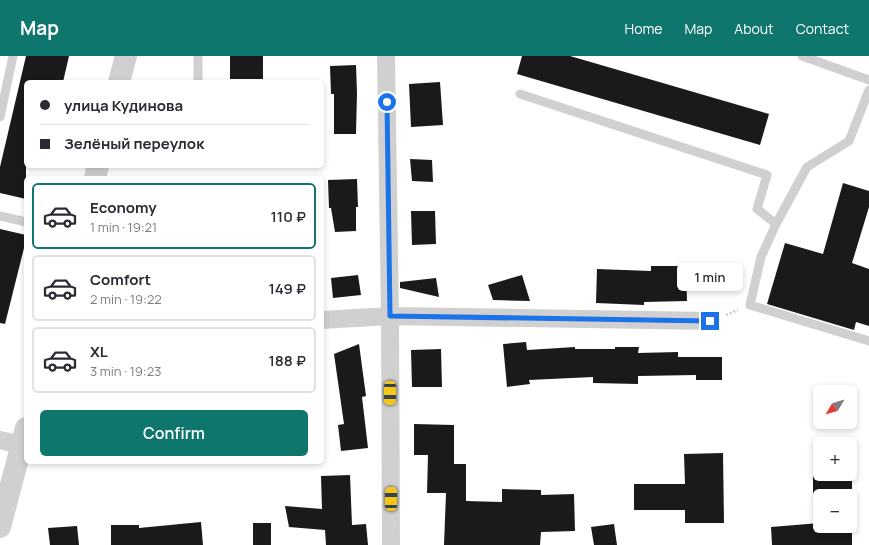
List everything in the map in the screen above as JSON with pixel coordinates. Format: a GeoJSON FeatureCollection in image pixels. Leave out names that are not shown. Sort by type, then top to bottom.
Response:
{"type":"FeatureCollection","features":[{"type":"Feature","properties":{"kind":"street"},"geometry":{"type":"LineString","coordinates":[[120,80],[126,56]]}},
{"type":"Feature","properties":{"kind":"street"},"geometry":{"type":"LineString","coordinates":[[386,56],[390,316],[391,545]]}},
{"type":"Feature","properties":{"kind":"street"},"geometry":{"type":"LineString","coordinates":[[324,320],[390,316],[710,321]]}},
{"type":"Feature","properties":{"kind":"street"},"geometry":{"type":"LineString","coordinates":[[0,440],[24,436],[0,527]]}},
{"type":"Feature","properties":{"kind":"lane"},"geometry":{"type":"LineString","coordinates":[[0,117],[13,56]]}},
{"type":"Feature","properties":{"kind":"lane"},"geometry":{"type":"LineString","coordinates":[[198,56],[198,80]]}},
{"type":"Feature","properties":{"kind":"lane"},"geometry":{"type":"LineString","coordinates":[[802,56],[869,80]]}},
{"type":"Feature","properties":{"kind":"lane"},"geometry":{"type":"LineString","coordinates":[[869,90],[849,141],[807,166],[776,224],[761,257],[750,305],[869,341]]}},
{"type":"Feature","properties":{"kind":"lane"},"geometry":{"type":"LineString","coordinates":[[520,94],[767,175],[757,209],[776,224]]}},
{"type":"Feature","properties":{"kind":"lane"},"geometry":{"type":"LineString","coordinates":[[0,216],[24,222]]}},
{"type":"Feature","properties":{"kind":"path"},"geometry":{"type":"LineString","coordinates":[[710,321],[750,305]]}},
{"type":"Feature","properties":{"kind":"building"},"geometry":{"type":"Polygon","coordinates":[[[26,56],[69,56],[63,80],[24,80],[24,168],[26,168],[26,176],[24,176],[24,199],[0,193],[0,167],[26,56]]]}},
{"type":"Feature","properties":{"kind":"building"},"geometry":{"type":"Polygon","coordinates":[[[230,56],[263,56],[263,79],[230,79],[230,56]]]}},
{"type":"Feature","properties":{"kind":"building"},"geometry":{"type":"Polygon","coordinates":[[[522,56],[570,56],[769,114],[760,145],[517,74],[522,56]]]}},
{"type":"Feature","properties":{"kind":"building"},"geometry":{"type":"Polygon","coordinates":[[[356,65],[356,134],[334,134],[334,94],[331,94],[330,66],[356,65]]]}},
{"type":"Feature","properties":{"kind":"building"},"geometry":{"type":"Polygon","coordinates":[[[440,82],[443,125],[411,127],[409,84],[440,82]]]}},
{"type":"Feature","properties":{"kind":"building"},"geometry":{"type":"Polygon","coordinates":[[[410,159],[432,160],[433,182],[412,181],[410,159]]]}},
{"type":"Feature","properties":{"kind":"building"},"geometry":{"type":"Polygon","coordinates":[[[357,179],[358,207],[356,207],[356,231],[335,232],[331,208],[329,208],[328,180],[357,179]]]}},
{"type":"Feature","properties":{"kind":"building"},"geometry":{"type":"Polygon","coordinates":[[[843,183],[869,191],[869,207],[852,263],[869,269],[869,326],[856,322],[854,330],[767,304],[785,243],[823,254],[843,183]]]}},
{"type":"Feature","properties":{"kind":"building"},"geometry":{"type":"Polygon","coordinates":[[[411,211],[435,211],[436,244],[412,245],[411,211]]]}},
{"type":"Feature","properties":{"kind":"building"},"geometry":{"type":"Polygon","coordinates":[[[0,229],[24,235],[24,248],[5,324],[0,323],[0,229]]]}},
{"type":"Feature","properties":{"kind":"building"},"geometry":{"type":"Polygon","coordinates":[[[651,266],[686,266],[687,301],[644,302],[644,305],[596,303],[597,269],[651,271],[651,266]]]}},
{"type":"Feature","properties":{"kind":"building"},"geometry":{"type":"Polygon","coordinates":[[[358,275],[361,295],[333,298],[331,278],[358,275]]]}},
{"type":"Feature","properties":{"kind":"building"},"geometry":{"type":"Polygon","coordinates":[[[522,275],[530,301],[493,300],[488,285],[522,275]]]}},
{"type":"Feature","properties":{"kind":"building"},"geometry":{"type":"Polygon","coordinates":[[[436,278],[439,297],[400,288],[400,282],[436,278]]]}},
{"type":"Feature","properties":{"kind":"building"},"geometry":{"type":"Polygon","coordinates":[[[526,342],[527,350],[575,347],[575,349],[615,349],[615,347],[639,347],[638,353],[678,352],[678,357],[722,357],[722,380],[696,380],[696,375],[638,376],[638,384],[593,383],[593,377],[529,380],[530,384],[507,387],[503,344],[526,342]]]}},
{"type":"Feature","properties":{"kind":"building"},"geometry":{"type":"Polygon","coordinates":[[[359,344],[366,396],[362,397],[368,448],[341,451],[338,425],[344,424],[334,354],[359,344]]]}},
{"type":"Feature","properties":{"kind":"building"},"geometry":{"type":"Polygon","coordinates":[[[441,349],[442,387],[412,387],[411,350],[441,349]]]}},
{"type":"Feature","properties":{"kind":"building"},"geometry":{"type":"Polygon","coordinates":[[[414,424],[454,425],[454,464],[466,464],[466,501],[502,502],[502,489],[541,490],[541,495],[574,494],[575,531],[541,532],[540,545],[444,545],[446,493],[427,493],[428,455],[414,455],[414,424]]]}},
{"type":"Feature","properties":{"kind":"building"},"geometry":{"type":"Polygon","coordinates":[[[723,453],[724,523],[685,523],[685,510],[634,510],[634,484],[685,484],[684,454],[723,453]]]}},
{"type":"Feature","properties":{"kind":"building"},"geometry":{"type":"Polygon","coordinates":[[[350,475],[352,525],[366,524],[368,545],[326,545],[325,530],[289,527],[285,506],[322,509],[321,476],[350,475]]]}},
{"type":"Feature","properties":{"kind":"building"},"geometry":{"type":"Polygon","coordinates":[[[813,481],[852,481],[852,489],[813,489],[813,481]]]}},
{"type":"Feature","properties":{"kind":"building"},"geometry":{"type":"Polygon","coordinates":[[[201,522],[203,545],[111,545],[111,525],[139,525],[139,528],[201,522]]]}},
{"type":"Feature","properties":{"kind":"building"},"geometry":{"type":"Polygon","coordinates":[[[253,523],[271,523],[271,545],[253,545],[253,523]]]}},
{"type":"Feature","properties":{"kind":"building"},"geometry":{"type":"Polygon","coordinates":[[[614,524],[617,545],[594,545],[591,527],[614,524]]]}},
{"type":"Feature","properties":{"kind":"building"},"geometry":{"type":"Polygon","coordinates":[[[813,524],[813,533],[852,533],[852,545],[772,545],[771,527],[813,524]]]}},
{"type":"Feature","properties":{"kind":"building"},"geometry":{"type":"Polygon","coordinates":[[[77,526],[79,545],[50,545],[48,528],[77,526]]]}},
{"type":"Feature","properties":{"kind":"route"},"geometry":{"type":"LineString","coordinates":[[387,102],[390,316],[710,321]]}}]}
